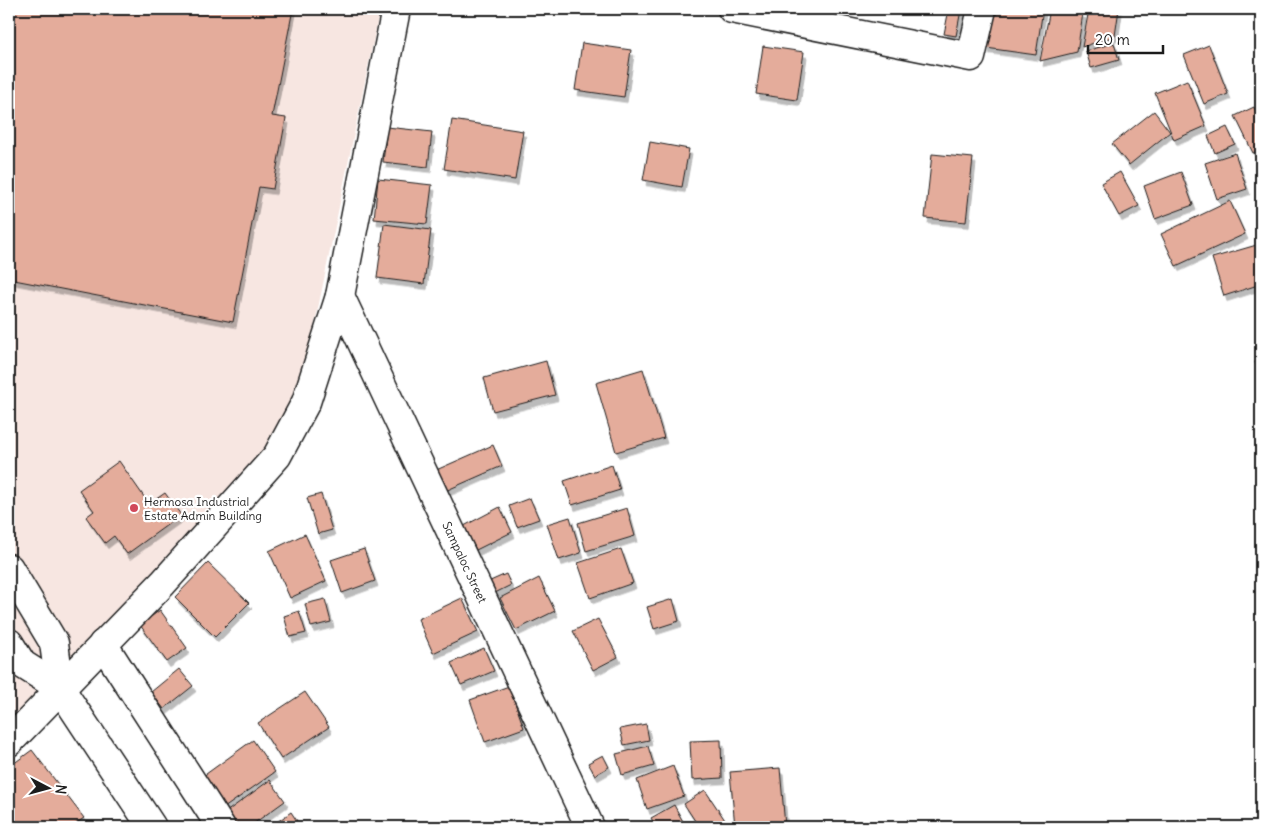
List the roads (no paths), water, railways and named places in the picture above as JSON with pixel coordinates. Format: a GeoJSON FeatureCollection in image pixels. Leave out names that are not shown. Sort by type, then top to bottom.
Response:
{"type":"FeatureCollection","features":[{"type":"Feature","properties":{"kind":"street"},"geometry":{"type":"LineString","coordinates":[[9,742],[162,582],[277,456],[306,402],[340,296],[396,9]]}},
{"type":"Feature","properties":{"kind":"street"},"geometry":{"type":"LineString","coordinates":[[732,9],[971,57],[982,9]]}},
{"type":"Feature","properties":{"kind":"street","name":"Sampaloc Street"},"geometry":{"type":"LineString","coordinates":[[340,296],[590,827]]}},
{"type":"Feature","properties":{"kind":"street"},"geometry":{"type":"LineString","coordinates":[[9,568],[54,643],[60,688]]}},
{"type":"Feature","properties":{"kind":"street"},"geometry":{"type":"LineString","coordinates":[[9,643],[22,664],[60,688],[152,827]]}},
{"type":"Feature","properties":{"kind":"street"},"geometry":{"type":"LineString","coordinates":[[103,644],[221,827]]}},
{"type":"Feature","properties":{"kind":"place","name":"Hermosa Industrial Estate Admin Building"},"geometry":{"type":"Point","coordinates":[134,508]}}]}
